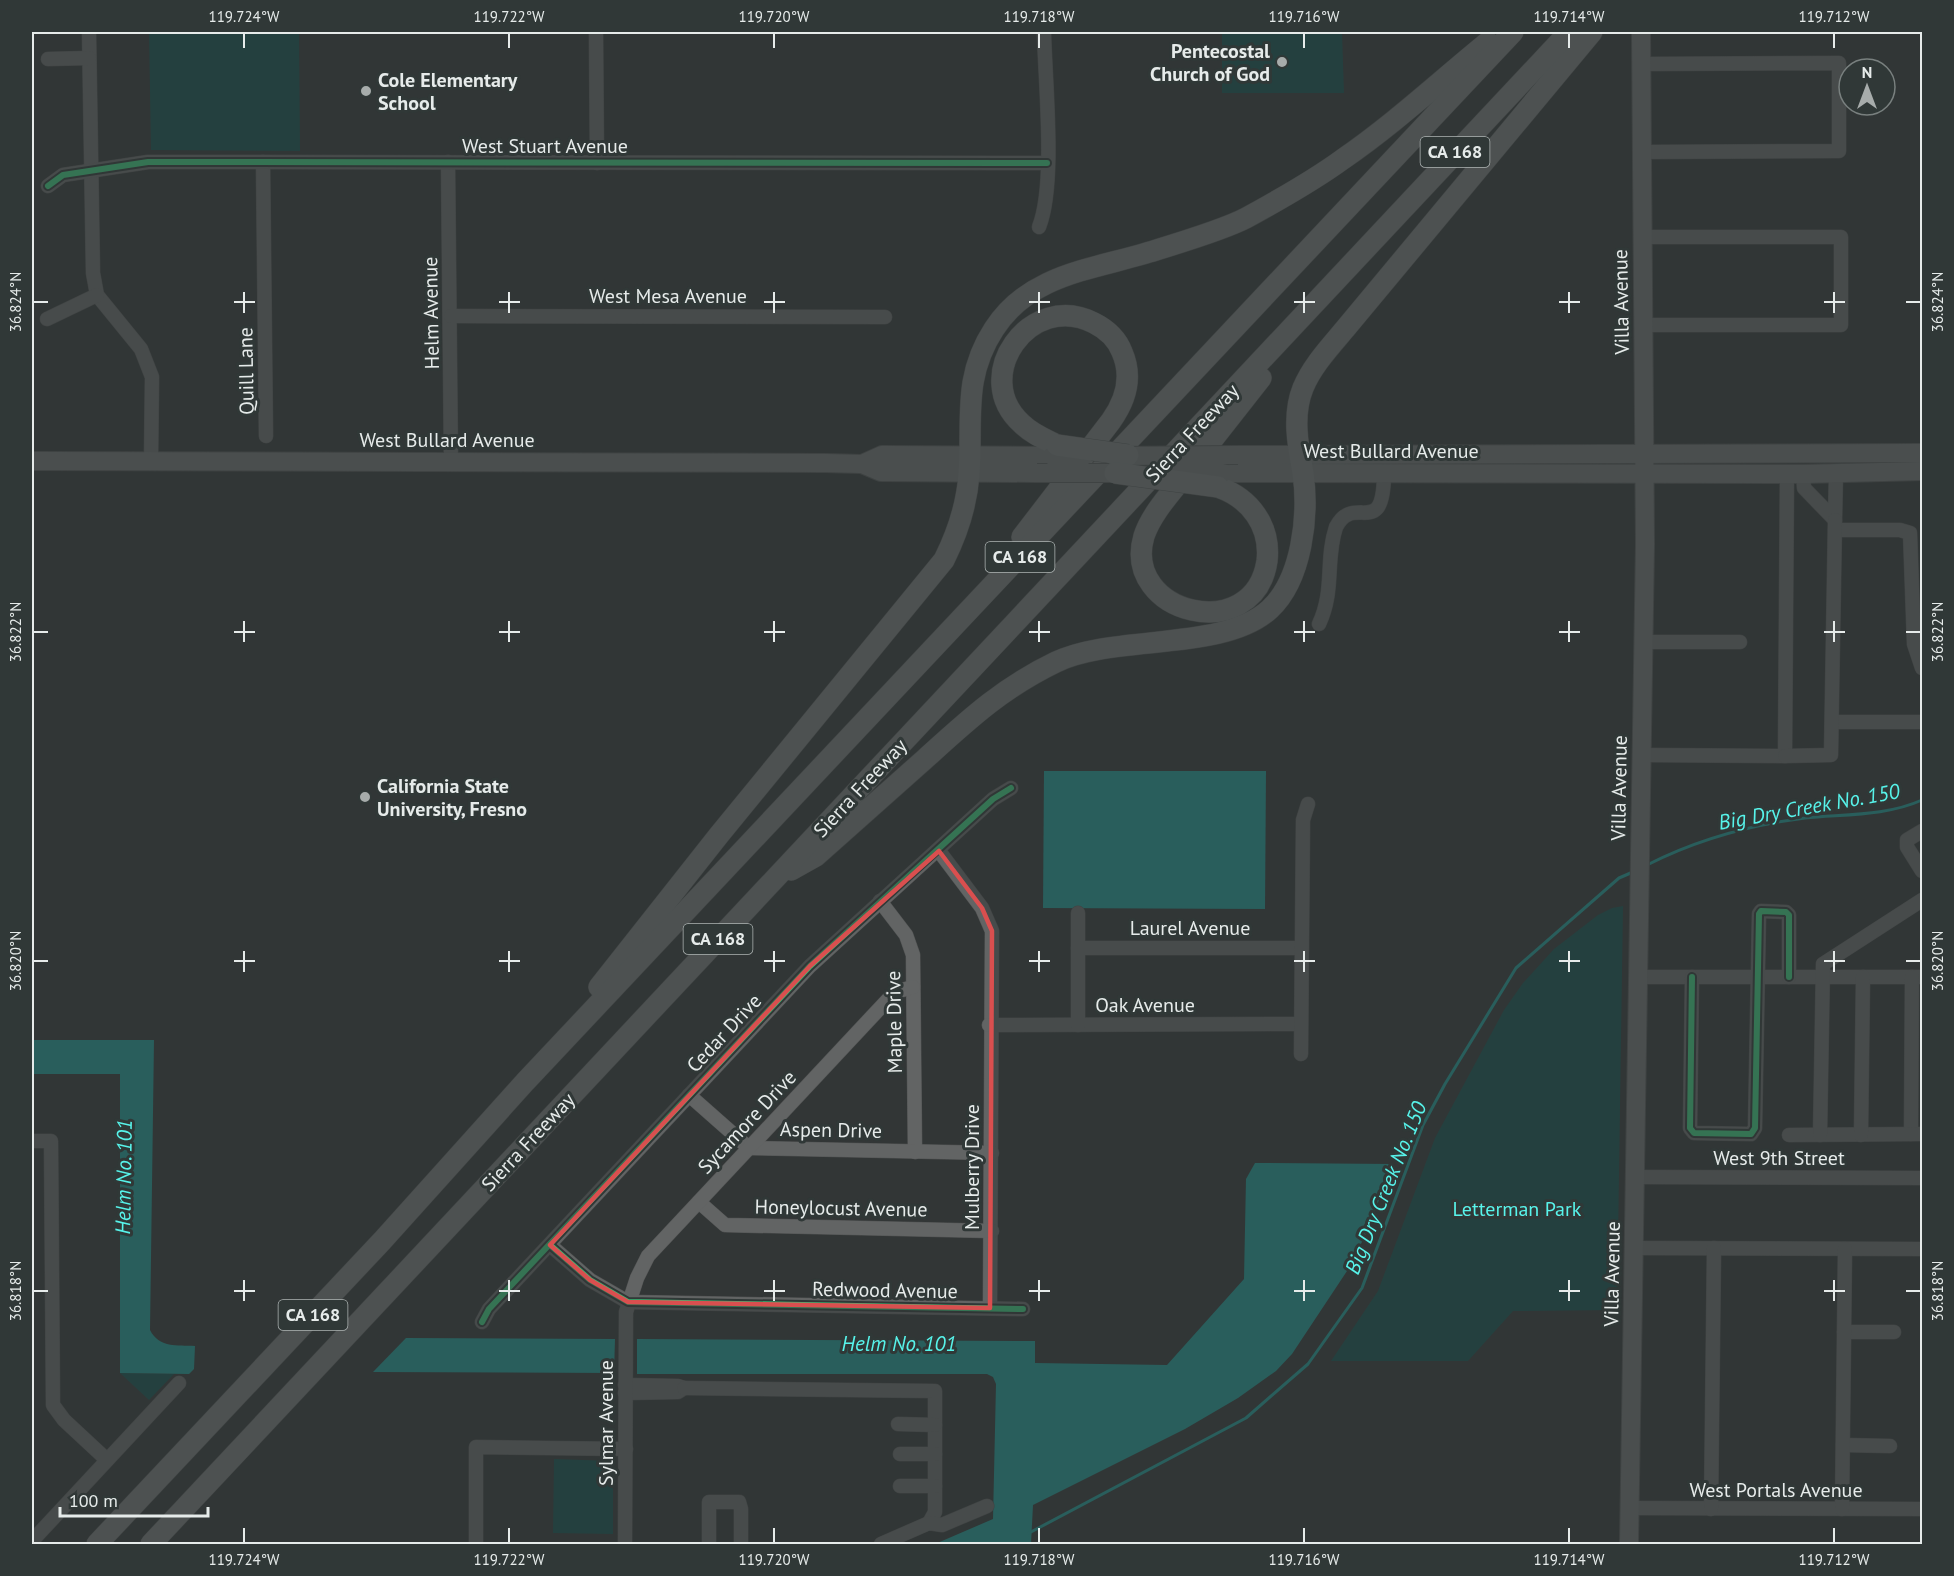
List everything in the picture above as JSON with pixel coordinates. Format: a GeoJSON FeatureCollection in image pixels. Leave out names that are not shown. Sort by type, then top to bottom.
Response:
{"type":"FeatureCollection","features":[{"type":"Feature","properties":{"kind":"highway"},"geometry":{"type":"LineString","coordinates":[[525,1082],[719,835],[944,560],[955,537],[969,465],[969,401],[978,360],[995,326],[1021,298],[1035,288],[1062,276],[1144,254],[1244,219],[1343,159],[1501,32]]}},
{"type":"Feature","properties":{"kind":"highway","name":"Sierra Freeway"},"geometry":{"type":"LineString","coordinates":[[97,1545],[382,1241],[525,1082],[935,649],[1513,32]]}},
{"type":"Feature","properties":{"kind":"highway","name":"Sierra Freeway"},"geometry":{"type":"LineString","coordinates":[[152,1545],[1569,32]]}},
{"type":"Feature","properties":{"kind":"highway"},"geometry":{"type":"LineString","coordinates":[[775,879],[816,856],[995,696],[1058,661],[1128,644],[1178,640],[1235,629],[1269,610],[1288,587],[1303,539],[1298,409],[1303,388],[1318,362],[1592,32]]}},
{"type":"Feature","properties":{"kind":"highway"},"geometry":{"type":"LineString","coordinates":[[1115,473],[1221,480],[1240,498],[1259,519],[1267,544],[1266,565],[1256,587],[1240,603],[1216,612],[1193,612],[1170,602],[1153,585],[1144,564],[1144,536],[1168,496],[1343,274]]}},
{"type":"Feature","properties":{"kind":"highway"},"geometry":{"type":"LineString","coordinates":[[935,649],[1121,406],[1128,376],[1122,351],[1116,340],[1098,325],[1072,316],[1046,319],[1023,332],[1013,343],[1003,368],[1002,384],[1011,411],[1032,433],[1055,450],[1128,455]]}},
{"type":"Feature","properties":{"kind":"main road","name":"Villa Avenue"},"geometry":{"type":"LineString","coordinates":[[1629,1545],[1645,472],[1641,32]]}},
{"type":"Feature","properties":{"kind":"main road","name":"West Bullard Avenue"},"geometry":{"type":"LineString","coordinates":[[969,465],[1055,450]]}},
{"type":"Feature","properties":{"kind":"main road","name":"West Bullard Avenue"},"geometry":{"type":"LineString","coordinates":[[1221,480],[1300,464],[1479,455],[1923,453]]}},
{"type":"Feature","properties":{"kind":"main road","name":"West Bullard Avenue"},"geometry":{"type":"LineString","coordinates":[[32,461],[862,464],[882,455],[1037,473],[1115,473]]}},
{"type":"Feature","properties":{"kind":"main road","name":"West Bullard Avenue"},"geometry":{"type":"LineString","coordinates":[[1128,455],[1238,455],[1384,475],[1645,472],[1836,474],[1923,471]]}},
{"type":"Feature","properties":{"kind":"main road"},"geometry":{"type":"LineString","coordinates":[[1384,475],[1393,466],[1425,466],[1479,455]]}},
{"type":"Feature","properties":{"kind":"main road"},"geometry":{"type":"LineString","coordinates":[[1895,472],[1923,466]]}},
{"type":"Feature","properties":{"kind":"street"},"geometry":{"type":"LineString","coordinates":[[89,32],[93,273],[97,295],[141,350],[152,377],[151,462]]}},
{"type":"Feature","properties":{"kind":"street"},"geometry":{"type":"LineString","coordinates":[[596,32],[597,163]]}},
{"type":"Feature","properties":{"kind":"street"},"geometry":{"type":"LineString","coordinates":[[1039,227],[1045,211],[1047,164],[1044,32]]}},
{"type":"Feature","properties":{"kind":"street"},"geometry":{"type":"LineString","coordinates":[[48,59],[89,58]]}},
{"type":"Feature","properties":{"kind":"street"},"geometry":{"type":"LineString","coordinates":[[1641,64],[1839,63],[1839,151],[1642,152]]}},
{"type":"Feature","properties":{"kind":"street","name":"West Stuart Avenue"},"geometry":{"type":"LineString","coordinates":[[48,186],[63,175],[148,162],[1047,164]]}},
{"type":"Feature","properties":{"kind":"street","name":"Quill Lane"},"geometry":{"type":"LineString","coordinates":[[263,162],[266,435]]}},
{"type":"Feature","properties":{"kind":"street","name":"Helm Avenue"},"geometry":{"type":"LineString","coordinates":[[448,162],[451,463]]}},
{"type":"Feature","properties":{"kind":"street"},"geometry":{"type":"LineString","coordinates":[[1643,237],[1840,237],[1840,325],[1644,325]]}},
{"type":"Feature","properties":{"kind":"street"},"geometry":{"type":"LineString","coordinates":[[47,319],[97,295]]}},
{"type":"Feature","properties":{"kind":"street","name":"West Mesa Avenue"},"geometry":{"type":"LineString","coordinates":[[451,316],[885,316]]}},
{"type":"Feature","properties":{"kind":"street"},"geometry":{"type":"LineString","coordinates":[[1795,473],[1804,488],[1835,525],[1900,530],[1910,533],[1914,644],[1923,668]]}},
{"type":"Feature","properties":{"kind":"street"},"geometry":{"type":"LineString","coordinates":[[1785,756],[1795,473]]}},
{"type":"Feature","properties":{"kind":"street"},"geometry":{"type":"LineString","coordinates":[[1642,755],[1831,755],[1836,474]]}},
{"type":"Feature","properties":{"kind":"street"},"geometry":{"type":"LineString","coordinates":[[1319,624],[1329,597],[1336,527],[1350,514],[1369,512],[1379,507],[1383,498],[1384,475]]}},
{"type":"Feature","properties":{"kind":"street"},"geometry":{"type":"LineString","coordinates":[[1643,642],[1740,642]]}},
{"type":"Feature","properties":{"kind":"street"},"geometry":{"type":"LineString","coordinates":[[1832,722],[1923,722]]}},
{"type":"Feature","properties":{"kind":"street","name":"Cedar Drive"},"geometry":{"type":"LineString","coordinates":[[482,1322],[489,1309],[810,966],[880,901],[939,851],[993,799],[1011,788]]}},
{"type":"Feature","properties":{"kind":"street"},"geometry":{"type":"LineString","coordinates":[[1301,1054],[1303,820],[1308,804]]}},
{"type":"Feature","properties":{"kind":"street"},"geometry":{"type":"LineString","coordinates":[[1923,831],[1907,840],[1907,847],[1923,871]]}},
{"type":"Feature","properties":{"kind":"street","name":"Mulberry Drive"},"geometry":{"type":"LineString","coordinates":[[939,851],[982,908],[992,932],[989,1025],[992,1154],[990,1308]]}},
{"type":"Feature","properties":{"kind":"street"},"geometry":{"type":"LineString","coordinates":[[1820,1135],[1823,964],[1923,900]]}},
{"type":"Feature","properties":{"kind":"street","name":"Maple Drive"},"geometry":{"type":"LineString","coordinates":[[880,901],[906,935],[913,955],[915,1152]]}},
{"type":"Feature","properties":{"kind":"street"},"geometry":{"type":"LineString","coordinates":[[1692,977],[1690,1128],[1694,1133],[1751,1134],[1755,1128],[1757,977],[1759,914],[1761,911],[1786,912],[1789,915],[1789,977]]}},
{"type":"Feature","properties":{"kind":"street"},"geometry":{"type":"LineString","coordinates":[[1078,913],[1078,1025]]}},
{"type":"Feature","properties":{"kind":"street","name":"Laurel Avenue"},"geometry":{"type":"LineString","coordinates":[[1078,948],[1301,948]]}},
{"type":"Feature","properties":{"kind":"street"},"geometry":{"type":"LineString","coordinates":[[1638,977],[1917,977],[1917,1134],[1789,1135]]}},
{"type":"Feature","properties":{"kind":"street"},"geometry":{"type":"LineString","coordinates":[[1861,1135],[1863,977]]}},
{"type":"Feature","properties":{"kind":"street","name":"Sycamore Drive"},"geometry":{"type":"LineString","coordinates":[[628,1302],[648,1256],[895,992],[913,987]]}},
{"type":"Feature","properties":{"kind":"street","name":"Oak Avenue"},"geometry":{"type":"LineString","coordinates":[[989,1025],[1300,1024]]}},
{"type":"Feature","properties":{"kind":"street"},"geometry":{"type":"LineString","coordinates":[[689,1095],[748,1148]]}},
{"type":"Feature","properties":{"kind":"street"},"geometry":{"type":"LineString","coordinates":[[32,1141],[51,1141],[53,1405],[64,1420],[106,1460]]}},
{"type":"Feature","properties":{"kind":"street","name":"Aspen Drive"},"geometry":{"type":"LineString","coordinates":[[748,1148],[992,1154]]}},
{"type":"Feature","properties":{"kind":"street","name":"West 9th Street"},"geometry":{"type":"LineString","coordinates":[[1635,1177],[1923,1178]]}},
{"type":"Feature","properties":{"kind":"street","name":"Honeylocust Avenue"},"geometry":{"type":"LineString","coordinates":[[699,1202],[725,1225],[992,1231]]}},
{"type":"Feature","properties":{"kind":"street","name":"Redwood Avenue"},"geometry":{"type":"LineString","coordinates":[[550,1245],[590,1280],[628,1302],[1023,1309]]}},
{"type":"Feature","properties":{"kind":"street"},"geometry":{"type":"LineString","coordinates":[[1635,1248],[1923,1249]]}},
{"type":"Feature","properties":{"kind":"street"},"geometry":{"type":"LineString","coordinates":[[1711,1509],[1714,1248]]}},
{"type":"Feature","properties":{"kind":"street"},"geometry":{"type":"LineString","coordinates":[[1842,1509],[1845,1248]]}},
{"type":"Feature","properties":{"kind":"street","name":"Sylmar Avenue"},"geometry":{"type":"LineString","coordinates":[[625,1545],[625,1389],[628,1302]]}},
{"type":"Feature","properties":{"kind":"street"},"geometry":{"type":"LineString","coordinates":[[1844,1332],[1894,1332]]}},
{"type":"Feature","properties":{"kind":"street"},"geometry":{"type":"LineString","coordinates":[[32,1540],[179,1383]]}},
{"type":"Feature","properties":{"kind":"street"},"geometry":{"type":"LineString","coordinates":[[625,1389],[678,1386],[684,1388],[935,1391],[935,1512],[929,1523]]}},
{"type":"Feature","properties":{"kind":"street"},"geometry":{"type":"LineString","coordinates":[[898,1424],[935,1425]]}},
{"type":"Feature","properties":{"kind":"street"},"geometry":{"type":"LineString","coordinates":[[1843,1445],[1890,1446]]}},
{"type":"Feature","properties":{"kind":"street"},"geometry":{"type":"LineString","coordinates":[[476,1545],[476,1447],[626,1449]]}},
{"type":"Feature","properties":{"kind":"street"},"geometry":{"type":"LineString","coordinates":[[900,1454],[935,1454]]}},
{"type":"Feature","properties":{"kind":"street"},"geometry":{"type":"LineString","coordinates":[[900,1486],[935,1486]]}},
{"type":"Feature","properties":{"kind":"street"},"geometry":{"type":"LineString","coordinates":[[709,1545],[709,1502],[739,1502],[741,1545]]}},
{"type":"Feature","properties":{"kind":"street"},"geometry":{"type":"LineString","coordinates":[[881,1545],[929,1523],[942,1525],[987,1506]]}},
{"type":"Feature","properties":{"kind":"street","name":"West Portals Avenue"},"geometry":{"type":"LineString","coordinates":[[1630,1508],[1923,1509]]}},
{"type":"Feature","properties":{"kind":"highlighted area"},"geometry":{"type":"Polygon","coordinates":[[[939,851],[982,908],[992,931],[990,1308],[628,1302],[590,1280],[550,1245],[810,966],[939,851]]]}},
{"type":"Feature","properties":{"kind":"green space"},"geometry":{"type":"Polygon","coordinates":[[[149,32],[299,32],[300,151],[151,150],[149,32]]]}},
{"type":"Feature","properties":{"kind":"green space","name":"Pentecostal Church of God"},"geometry":{"type":"Polygon","coordinates":[[[1222,32],[1342,32],[1344,93],[1222,93],[1222,32]]]}},
{"type":"Feature","properties":{"kind":"green space","name":"Letterman Park"},"geometry":{"type":"Polygon","coordinates":[[[1623,906],[1617,1310],[1513,1311],[1468,1361],[1331,1361],[1378,1291],[1435,1138],[1504,1010],[1523,983],[1554,949],[1598,915],[1612,908],[1623,906]]]}},
{"type":"Feature","properties":{"kind":"green space"},"geometry":{"type":"Polygon","coordinates":[[[120,1373],[174,1374],[149,1400],[120,1373]]]}},
{"type":"Feature","properties":{"kind":"green space"},"geometry":{"type":"Polygon","coordinates":[[[554,1459],[613,1461],[613,1534],[553,1533],[554,1459]]]}},
{"type":"Feature","properties":{"kind":"water"},"geometry":{"type":"Polygon","coordinates":[[[1044,771],[1266,771],[1265,909],[1043,908],[1044,771]]]}},
{"type":"Feature","properties":{"kind":"water","name":"Helm No. 101"},"geometry":{"type":"Polygon","coordinates":[[[32,1040],[154,1040],[150,1330],[163,1343],[195,1346],[194,1369],[189,1374],[120,1373],[120,1074],[32,1074],[32,1040]]]}},
{"type":"Feature","properties":{"kind":"water","name":"Helm No. 101"},"geometry":{"type":"Polygon","coordinates":[[[1255,1163],[1393,1164],[1365,1236],[1347,1271],[1292,1354],[1276,1371],[1238,1398],[1185,1429],[1033,1505],[1031,1544],[935,1544],[993,1519],[996,1384],[993,1377],[987,1374],[637,1374],[637,1339],[1035,1341],[1035,1363],[1167,1365],[1244,1279],[1246,1179],[1255,1163]]]}},
{"type":"Feature","properties":{"kind":"water"},"geometry":{"type":"Polygon","coordinates":[[[406,1338],[615,1339],[614,1373],[373,1372],[406,1338]]]}},
{"type":"Feature","properties":{"kind":"waterway","name":"Big Dry Creek No. 150"},"geometry":{"type":"LineString","coordinates":[[1647,865],[1685,848],[1744,829],[1805,818],[1880,812],[1922,800]]}},
{"type":"Feature","properties":{"kind":"waterway","name":"Big Dry Creek No. 150"},"geometry":{"type":"LineString","coordinates":[[1029,1533],[1246,1418],[1308,1364],[1362,1288],[1423,1125],[1445,1084],[1516,968],[1619,878],[1633,872]]}},
{"type":"Feature","properties":{"kind":"cycle path"},"geometry":{"type":"LineString","coordinates":[[48,186],[63,175],[148,162],[1047,163]]}},
{"type":"Feature","properties":{"kind":"cycle path"},"geometry":{"type":"LineString","coordinates":[[482,1322],[489,1309],[810,966],[993,799],[1011,788]]}},
{"type":"Feature","properties":{"kind":"cycle path"},"geometry":{"type":"LineString","coordinates":[[1692,977],[1690,1128],[1694,1133],[1751,1134],[1755,1128],[1759,914],[1761,911],[1786,912],[1789,915],[1789,977]]}},
{"type":"Feature","properties":{"kind":"cycle path"},"geometry":{"type":"LineString","coordinates":[[550,1245],[590,1280],[628,1302],[1023,1309]]}},
{"type":"Feature","properties":{"kind":"place","name":"Pentecostal Church of God"},"geometry":{"type":"Point","coordinates":[1282,62]}},
{"type":"Feature","properties":{"kind":"place","name":"Cole Elementary School"},"geometry":{"type":"Point","coordinates":[366,91]}},
{"type":"Feature","properties":{"kind":"place","name":"California State University, Fresno"},"geometry":{"type":"Point","coordinates":[365,797]}}]}
